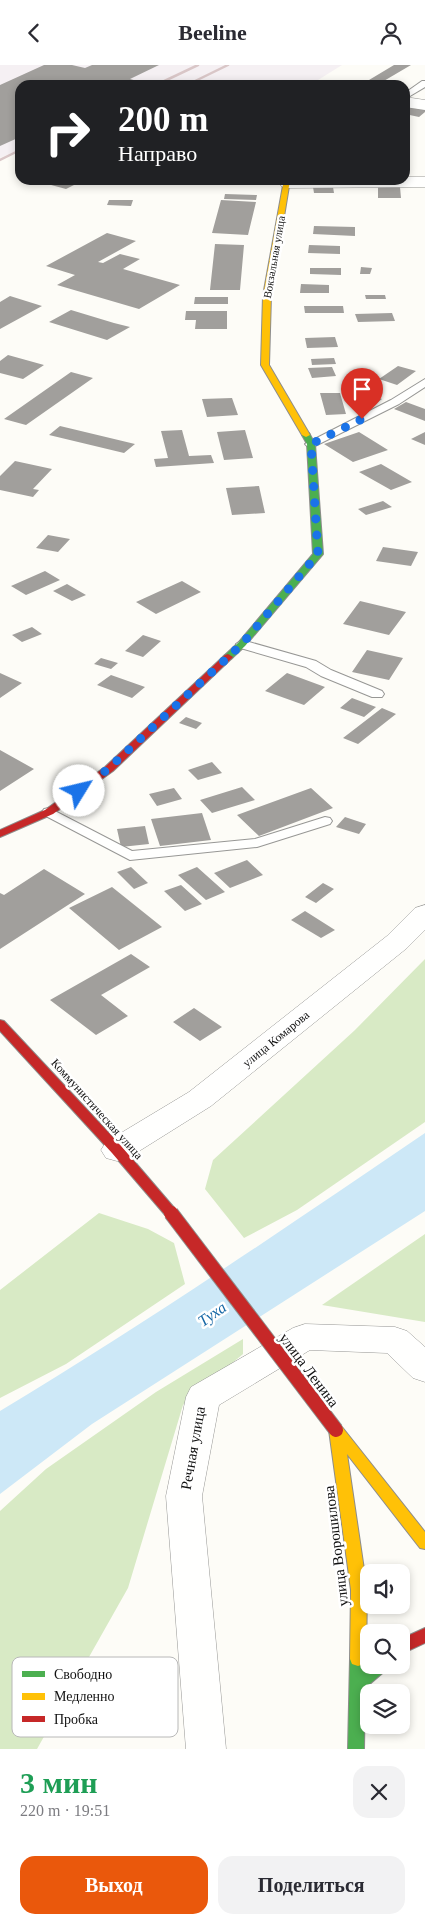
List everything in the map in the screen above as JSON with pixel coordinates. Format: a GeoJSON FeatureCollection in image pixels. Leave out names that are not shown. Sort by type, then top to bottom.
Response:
{"type":"FeatureCollection","features":[{"type":"Feature","properties":{"kind":"street"},"geometry":{"type":"LineString","coordinates":[[410,102],[425,105]]}},
{"type":"Feature","properties":{"kind":"street"},"geometry":{"type":"LineString","coordinates":[[410,182],[425,182]]}},
{"type":"Feature","properties":{"kind":"street","name":"Вокзальная улица"},"geometry":{"type":"LineString","coordinates":[[0,834],[49,812],[108,769],[242,644],[318,554],[311,444],[265,365],[267,295],[286,185]]}},
{"type":"Feature","properties":{"kind":"street","name":"улица Комарова"},"geometry":{"type":"LineString","coordinates":[[117,1150],[200,1099],[397,942],[425,915]]}},
{"type":"Feature","properties":{"kind":"street","name":"Коммунистическая улица"},"geometry":{"type":"LineString","coordinates":[[0,1024],[117,1150],[172,1213]]}},
{"type":"Feature","properties":{"kind":"street","name":"улица Ленина"},"geometry":{"type":"LineString","coordinates":[[172,1213],[336,1430],[425,1543]]}},
{"type":"Feature","properties":{"kind":"street","name":"Речная улица"},"geometry":{"type":"LineString","coordinates":[[206,1749],[184,1496],[202,1397],[306,1337],[395,1339],[425,1369]]}},
{"type":"Feature","properties":{"kind":"street","name":"улица Ворошилова"},"geometry":{"type":"LineString","coordinates":[[336,1430],[359,1590],[356,1749]]}},
{"type":"Feature","properties":{"kind":"street"},"geometry":{"type":"LineString","coordinates":[[410,1642],[425,1635]]}},
{"type":"Feature","properties":{"kind":"street"},"geometry":{"type":"LineString","coordinates":[[356,1686],[370,1674]]}},
{"type":"Feature","properties":{"kind":"lane"},"geometry":{"type":"LineString","coordinates":[[410,94],[425,83]]}},
{"type":"Feature","properties":{"kind":"lane"},"geometry":{"type":"LineString","coordinates":[[311,444],[395,402],[425,382]]}},
{"type":"Feature","properties":{"kind":"lane"},"geometry":{"type":"LineString","coordinates":[[242,644],[311,665],[377,694]]}},
{"type":"Feature","properties":{"kind":"lane"},"geometry":{"type":"LineString","coordinates":[[49,812],[130,856],[257,843],[325,821]]}},
{"type":"Feature","properties":{"kind":"shaded area"},"geometry":{"type":"Polygon","coordinates":[[[0,65],[342,65],[318,80],[15,80],[15,151],[0,158],[0,65]]]}},
{"type":"Feature","properties":{"kind":"green space"},"geometry":{"type":"Polygon","coordinates":[[[425,959],[425,1122],[297,1210],[244,1238],[205,1189],[213,1160],[355,1030],[425,959]]]}},
{"type":"Feature","properties":{"kind":"green space"},"geometry":{"type":"Polygon","coordinates":[[[99,1213],[148,1229],[174,1243],[185,1284],[66,1364],[0,1398],[0,1290],[99,1213]]]}},
{"type":"Feature","properties":{"kind":"green space"},"geometry":{"type":"Polygon","coordinates":[[[425,1234],[425,1322],[322,1305],[425,1234]]]}},
{"type":"Feature","properties":{"kind":"green space"},"geometry":{"type":"Polygon","coordinates":[[[243,1339],[243,1354],[183,1405],[128,1588],[89,1657],[12,1657],[12,1737],[44,1737],[37,1749],[0,1749],[0,1511],[46,1469],[156,1392],[243,1339]]]}},
{"type":"Feature","properties":{"kind":"water","name":"Туха"},"geometry":{"type":"Polygon","coordinates":[[[425,1133],[425,1211],[92,1424],[0,1494],[0,1411],[161,1310],[425,1133]]]}},
{"type":"Feature","properties":{"kind":"building"},"geometry":{"type":"Polygon","coordinates":[[[44,65],[72,65],[85,68],[92,65],[159,65],[130,79],[134,80],[15,80],[15,139],[0,146],[0,85],[44,65]]]}},
{"type":"Feature","properties":{"kind":"building"},"geometry":{"type":"Polygon","coordinates":[[[394,65],[411,65],[386,80],[369,80],[394,65]]]}},
{"type":"Feature","properties":{"kind":"building"},"geometry":{"type":"Polygon","coordinates":[[[410,107],[425,110],[419,117],[410,115],[410,107]]]}},
{"type":"Feature","properties":{"kind":"building"},"geometry":{"type":"Polygon","coordinates":[[[51,185],[74,185],[66,189],[51,185]]]}},
{"type":"Feature","properties":{"kind":"building"},"geometry":{"type":"Polygon","coordinates":[[[313,187],[333,187],[334,193],[314,193],[313,187]]]}},
{"type":"Feature","properties":{"kind":"building"},"geometry":{"type":"Polygon","coordinates":[[[378,187],[400,187],[401,198],[378,198],[378,187]]]}},
{"type":"Feature","properties":{"kind":"building"},"geometry":{"type":"Polygon","coordinates":[[[225,194],[257,195],[256,200],[224,199],[225,194]]]}},
{"type":"Feature","properties":{"kind":"building"},"geometry":{"type":"Polygon","coordinates":[[[109,200],[133,200],[131,206],[107,205],[109,200]]]}},
{"type":"Feature","properties":{"kind":"building"},"geometry":{"type":"Polygon","coordinates":[[[221,200],[256,202],[248,235],[212,233],[221,200]]]}},
{"type":"Feature","properties":{"kind":"building"},"geometry":{"type":"Polygon","coordinates":[[[314,226],[355,227],[355,236],[313,234],[314,226]]]}},
{"type":"Feature","properties":{"kind":"building"},"geometry":{"type":"Polygon","coordinates":[[[107,233],[136,241],[98,262],[103,263],[120,254],[140,259],[123,269],[180,285],[139,309],[57,285],[75,275],[46,266],[107,233]]]}},
{"type":"Feature","properties":{"kind":"building"},"geometry":{"type":"Polygon","coordinates":[[[215,244],[244,245],[240,290],[210,290],[215,244]]]}},
{"type":"Feature","properties":{"kind":"building"},"geometry":{"type":"Polygon","coordinates":[[[309,245],[340,246],[340,254],[308,253],[309,245]]]}},
{"type":"Feature","properties":{"kind":"building"},"geometry":{"type":"Polygon","coordinates":[[[361,267],[372,268],[370,274],[360,274],[361,267]]]}},
{"type":"Feature","properties":{"kind":"building"},"geometry":{"type":"Polygon","coordinates":[[[310,268],[341,268],[341,275],[310,274],[310,268]]]}},
{"type":"Feature","properties":{"kind":"building"},"geometry":{"type":"Polygon","coordinates":[[[301,284],[329,285],[329,293],[300,293],[301,284]]]}},
{"type":"Feature","properties":{"kind":"building"},"geometry":{"type":"Polygon","coordinates":[[[365,295],[385,295],[386,299],[366,299],[365,295]]]}},
{"type":"Feature","properties":{"kind":"building"},"geometry":{"type":"Polygon","coordinates":[[[10,296],[42,306],[0,329],[0,302],[10,296]]]}},
{"type":"Feature","properties":{"kind":"building"},"geometry":{"type":"Polygon","coordinates":[[[195,297],[228,297],[228,304],[194,304],[195,297]]]}},
{"type":"Feature","properties":{"kind":"building"},"geometry":{"type":"Polygon","coordinates":[[[304,306],[343,306],[344,313],[305,313],[304,306]]]}},
{"type":"Feature","properties":{"kind":"building"},"geometry":{"type":"Polygon","coordinates":[[[71,310],[130,327],[107,340],[49,322],[71,310]]]}},
{"type":"Feature","properties":{"kind":"building"},"geometry":{"type":"Polygon","coordinates":[[[186,311],[227,311],[227,329],[195,329],[196,320],[185,320],[186,311]]]}},
{"type":"Feature","properties":{"kind":"building"},"geometry":{"type":"Polygon","coordinates":[[[392,313],[395,321],[358,322],[355,314],[392,313]]]}},
{"type":"Feature","properties":{"kind":"building"},"geometry":{"type":"Polygon","coordinates":[[[335,337],[338,347],[307,348],[305,338],[335,337]]]}},
{"type":"Feature","properties":{"kind":"building"},"geometry":{"type":"Polygon","coordinates":[[[8,355],[44,365],[23,379],[0,373],[0,361],[8,355]]]}},
{"type":"Feature","properties":{"kind":"building"},"geometry":{"type":"Polygon","coordinates":[[[334,358],[336,364],[312,365],[311,359],[334,358]]]}},
{"type":"Feature","properties":{"kind":"building"},"geometry":{"type":"Polygon","coordinates":[[[398,366],[416,371],[397,385],[379,379],[398,366]]]}},
{"type":"Feature","properties":{"kind":"building"},"geometry":{"type":"Polygon","coordinates":[[[332,367],[336,376],[312,378],[308,368],[332,367]]]}},
{"type":"Feature","properties":{"kind":"building"},"geometry":{"type":"Polygon","coordinates":[[[71,372],[93,378],[26,425],[4,419],[71,372]]]}},
{"type":"Feature","properties":{"kind":"building"},"geometry":{"type":"Polygon","coordinates":[[[320,393],[340,393],[346,414],[326,415],[320,393]]]}},
{"type":"Feature","properties":{"kind":"building"},"geometry":{"type":"Polygon","coordinates":[[[370,395],[382,399],[375,404],[362,399],[370,395]]]}},
{"type":"Feature","properties":{"kind":"building"},"geometry":{"type":"Polygon","coordinates":[[[232,398],[238,415],[207,417],[202,399],[232,398]]]}},
{"type":"Feature","properties":{"kind":"building"},"geometry":{"type":"Polygon","coordinates":[[[406,402],[425,409],[425,421],[394,409],[406,402]]]}},
{"type":"Feature","properties":{"kind":"building"},"geometry":{"type":"Polygon","coordinates":[[[60,426],[135,444],[124,453],[49,435],[60,426]]]}},
{"type":"Feature","properties":{"kind":"building"},"geometry":{"type":"Polygon","coordinates":[[[182,430],[189,456],[211,455],[214,463],[156,467],[154,459],[168,458],[161,431],[182,430]]]}},
{"type":"Feature","properties":{"kind":"building"},"geometry":{"type":"Polygon","coordinates":[[[245,430],[253,458],[224,460],[217,432],[245,430]]]}},
{"type":"Feature","properties":{"kind":"building"},"geometry":{"type":"Polygon","coordinates":[[[359,432],[388,450],[353,462],[324,444],[359,432]]]}},
{"type":"Feature","properties":{"kind":"building"},"geometry":{"type":"Polygon","coordinates":[[[425,432],[425,445],[411,439],[425,432]]]}},
{"type":"Feature","properties":{"kind":"building"},"geometry":{"type":"Polygon","coordinates":[[[15,461],[52,469],[33,489],[39,490],[33,497],[0,490],[0,476],[15,461]]]}},
{"type":"Feature","properties":{"kind":"building"},"geometry":{"type":"Polygon","coordinates":[[[381,464],[412,482],[391,490],[359,472],[381,464]]]}},
{"type":"Feature","properties":{"kind":"building"},"geometry":{"type":"Polygon","coordinates":[[[259,486],[265,513],[232,515],[226,488],[259,486]]]}},
{"type":"Feature","properties":{"kind":"building"},"geometry":{"type":"Polygon","coordinates":[[[383,501],[392,507],[366,515],[358,509],[383,501]]]}},
{"type":"Feature","properties":{"kind":"building"},"geometry":{"type":"Polygon","coordinates":[[[48,535],[70,539],[58,552],[36,548],[48,535]]]}},
{"type":"Feature","properties":{"kind":"building"},"geometry":{"type":"Polygon","coordinates":[[[383,547],[418,552],[411,566],[376,561],[383,547]]]}},
{"type":"Feature","properties":{"kind":"building"},"geometry":{"type":"Polygon","coordinates":[[[45,571],[60,580],[26,595],[11,586],[45,571]]]}},
{"type":"Feature","properties":{"kind":"building"},"geometry":{"type":"Polygon","coordinates":[[[182,581],[201,592],[156,614],[136,602],[182,581]]]}},
{"type":"Feature","properties":{"kind":"building"},"geometry":{"type":"Polygon","coordinates":[[[67,584],[86,595],[72,601],[53,591],[67,584]]]}},
{"type":"Feature","properties":{"kind":"building"},"geometry":{"type":"Polygon","coordinates":[[[360,601],[406,612],[389,635],[343,624],[360,601]]]}},
{"type":"Feature","properties":{"kind":"building"},"geometry":{"type":"Polygon","coordinates":[[[32,627],[42,634],[22,642],[12,635],[32,627]]]}},
{"type":"Feature","properties":{"kind":"building"},"geometry":{"type":"Polygon","coordinates":[[[143,635],[161,641],[143,657],[125,651],[143,635]]]}},
{"type":"Feature","properties":{"kind":"building"},"geometry":{"type":"Polygon","coordinates":[[[367,650],[403,658],[389,680],[352,672],[367,650]]]}},
{"type":"Feature","properties":{"kind":"building"},"geometry":{"type":"Polygon","coordinates":[[[101,658],[118,663],[111,669],[94,664],[101,658]]]}},
{"type":"Feature","properties":{"kind":"building"},"geometry":{"type":"Polygon","coordinates":[[[0,673],[22,683],[0,698],[0,673]]]}},
{"type":"Feature","properties":{"kind":"building"},"geometry":{"type":"Polygon","coordinates":[[[287,673],[325,687],[304,705],[265,691],[287,673]]]}},
{"type":"Feature","properties":{"kind":"building"},"geometry":{"type":"Polygon","coordinates":[[[111,675],[145,687],[132,698],[97,685],[111,675]]]}},
{"type":"Feature","properties":{"kind":"building"},"geometry":{"type":"Polygon","coordinates":[[[352,698],[376,707],[364,717],[340,708],[352,698]]]}},
{"type":"Feature","properties":{"kind":"building"},"geometry":{"type":"Polygon","coordinates":[[[382,708],[396,714],[358,744],[343,738],[382,708]]]}},
{"type":"Feature","properties":{"kind":"building"},"geometry":{"type":"Polygon","coordinates":[[[186,717],[202,723],[196,729],[179,723],[186,717]]]}},
{"type":"Feature","properties":{"kind":"building"},"geometry":{"type":"Polygon","coordinates":[[[0,750],[34,769],[0,791],[0,750]]]}},
{"type":"Feature","properties":{"kind":"building"},"geometry":{"type":"Polygon","coordinates":[[[212,762],[222,773],[198,780],[188,770],[212,762]]]}},
{"type":"Feature","properties":{"kind":"building"},"geometry":{"type":"Polygon","coordinates":[[[242,787],[255,800],[212,813],[200,800],[242,787]]]}},
{"type":"Feature","properties":{"kind":"building"},"geometry":{"type":"Polygon","coordinates":[[[174,788],[182,799],[157,806],[149,794],[174,788]]]}},
{"type":"Feature","properties":{"kind":"building"},"geometry":{"type":"Polygon","coordinates":[[[311,788],[333,808],[259,836],[237,815],[311,788]]]}},
{"type":"Feature","properties":{"kind":"building"},"geometry":{"type":"Polygon","coordinates":[[[202,813],[211,840],[160,846],[151,819],[202,813]]]}},
{"type":"Feature","properties":{"kind":"building"},"geometry":{"type":"Polygon","coordinates":[[[345,817],[366,824],[359,834],[336,827],[345,817]]]}},
{"type":"Feature","properties":{"kind":"building"},"geometry":{"type":"Polygon","coordinates":[[[145,826],[149,844],[121,847],[117,829],[145,826]]]}},
{"type":"Feature","properties":{"kind":"building"},"geometry":{"type":"Polygon","coordinates":[[[247,860],[263,875],[230,888],[214,873],[247,860]]]}},
{"type":"Feature","properties":{"kind":"building"},"geometry":{"type":"Polygon","coordinates":[[[131,867],[148,883],[134,889],[117,872],[131,867]]]}},
{"type":"Feature","properties":{"kind":"building"},"geometry":{"type":"Polygon","coordinates":[[[197,867],[225,892],[206,900],[178,875],[197,867]]]}},
{"type":"Feature","properties":{"kind":"building"},"geometry":{"type":"Polygon","coordinates":[[[44,869],[85,894],[0,949],[0,893],[4,895],[44,869]]]}},
{"type":"Feature","properties":{"kind":"building"},"geometry":{"type":"Polygon","coordinates":[[[323,883],[334,889],[316,903],[305,897],[323,883]]]}},
{"type":"Feature","properties":{"kind":"building"},"geometry":{"type":"Polygon","coordinates":[[[181,885],[202,904],[185,911],[164,891],[181,885]]]}},
{"type":"Feature","properties":{"kind":"building"},"geometry":{"type":"Polygon","coordinates":[[[112,887],[162,927],[119,950],[69,908],[112,887]]]}},
{"type":"Feature","properties":{"kind":"building"},"geometry":{"type":"Polygon","coordinates":[[[305,911],[335,930],[321,938],[291,920],[305,911]]]}},
{"type":"Feature","properties":{"kind":"building"},"geometry":{"type":"Polygon","coordinates":[[[131,954],[150,967],[101,995],[128,1016],[96,1035],[50,1000],[131,954]]]}},
{"type":"Feature","properties":{"kind":"building"},"geometry":{"type":"Polygon","coordinates":[[[194,1008],[222,1027],[200,1041],[173,1022],[194,1008]]]}},
{"type":"Feature","properties":{"kind":"railway"},"geometry":{"type":"LineString","coordinates":[[166,80],[198,65]]}},
{"type":"Feature","properties":{"kind":"railway"},"geometry":{"type":"LineString","coordinates":[[197,80],[228,65]]}},
{"type":"Feature","properties":{"kind":"railway"},"geometry":{"type":"LineString","coordinates":[[0,160],[15,152]]}},
{"type":"Feature","properties":{"kind":"traffic: fast"},"geometry":{"type":"LineString","coordinates":[[228,657],[242,644],[318,554],[311,444],[306,435]]}},
{"type":"Feature","properties":{"kind":"traffic: fast"},"geometry":{"type":"LineString","coordinates":[[356,1749],[358,1659]]}},
{"type":"Feature","properties":{"kind":"traffic: fast"},"geometry":{"type":"LineString","coordinates":[[356,1686],[370,1674]]}},
{"type":"Feature","properties":{"kind":"traffic: slow"},"geometry":{"type":"LineString","coordinates":[[286,185],[267,296],[265,365],[306,435]]}},
{"type":"Feature","properties":{"kind":"traffic: slow"},"geometry":{"type":"LineString","coordinates":[[336,1430],[359,1590],[358,1659]]}},
{"type":"Feature","properties":{"kind":"traffic: slow"},"geometry":{"type":"LineString","coordinates":[[337,1431],[425,1543]]}},
{"type":"Feature","properties":{"kind":"traffic: jam"},"geometry":{"type":"LineString","coordinates":[[0,834],[49,812],[109,769],[228,657]]}},
{"type":"Feature","properties":{"kind":"traffic: jam"},"geometry":{"type":"LineString","coordinates":[[0,1024],[117,1150],[171,1213]]}},
{"type":"Feature","properties":{"kind":"traffic: jam"},"geometry":{"type":"LineString","coordinates":[[171,1213],[336,1430]]}},
{"type":"Feature","properties":{"kind":"traffic: jam"},"geometry":{"type":"LineString","coordinates":[[410,1642],[425,1635]]}},
{"type":"Feature","properties":{"kind":"route"},"geometry":{"type":"LineString","coordinates":[[79,791],[108,769],[242,644],[318,554],[311,444],[362,419]]}}]}
